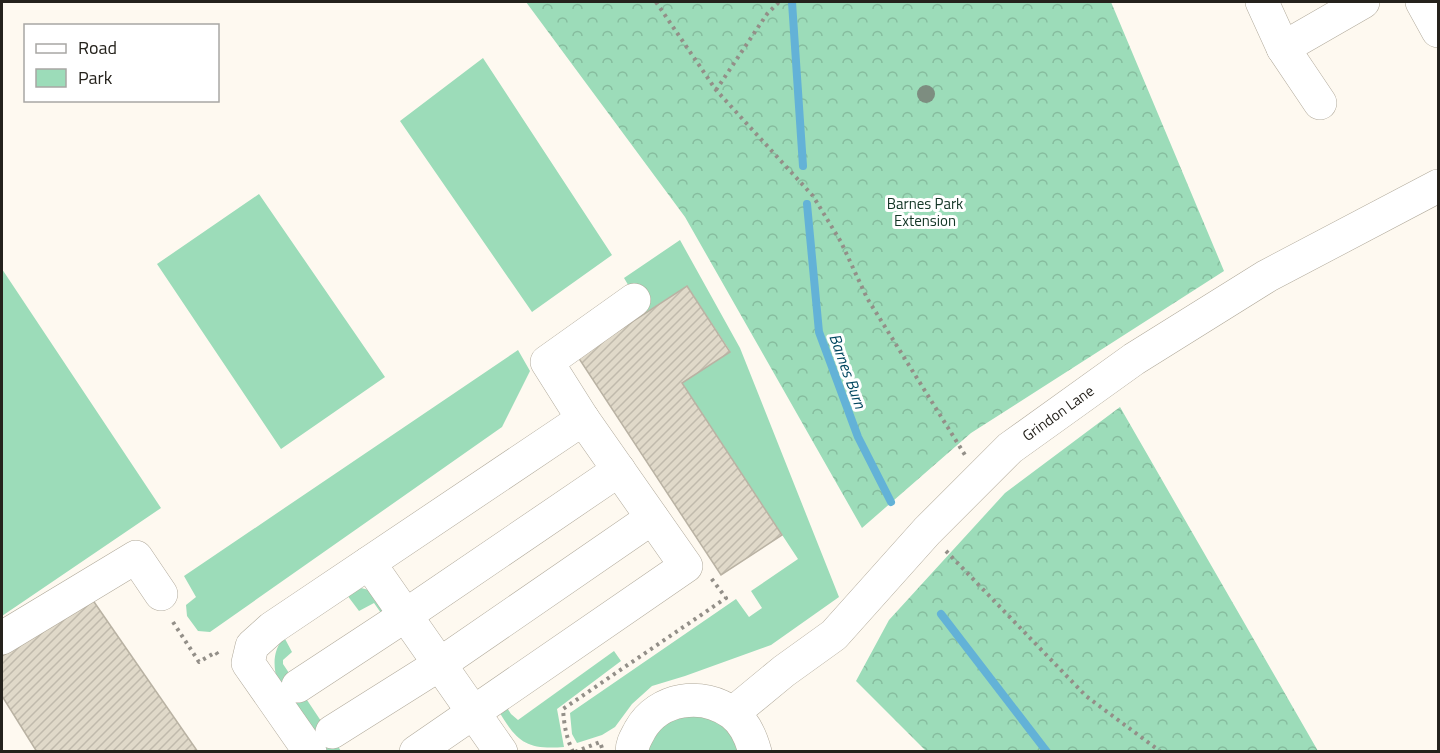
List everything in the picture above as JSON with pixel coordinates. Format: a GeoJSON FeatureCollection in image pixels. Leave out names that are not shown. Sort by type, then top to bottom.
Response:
{"type":"FeatureCollection","features":[{"type":"Feature","properties":{"kind":"street"},"geometry":{"type":"LineString","coordinates":[[1262,2],[1284,48],[1320,103]]}},
{"type":"Feature","properties":{"kind":"street"},"geometry":{"type":"LineString","coordinates":[[1284,48],[1363,2]]}},
{"type":"Feature","properties":{"kind":"street"},"geometry":{"type":"LineString","coordinates":[[1422,2],[1438,31]]}},
{"type":"Feature","properties":{"kind":"street","name":"Grindon Lane"},"geometry":{"type":"LineString","coordinates":[[733,714],[784,671],[834,635],[927,531],[1010,448],[1134,359],[1268,276],[1438,186]]}},
{"type":"Feature","properties":{"kind":"street"},"geometry":{"type":"LineString","coordinates":[[416,752],[686,566],[583,419],[541,354],[634,300]]}},
{"type":"Feature","properties":{"kind":"street"},"geometry":{"type":"LineString","coordinates":[[583,419],[272,628],[252,646],[248,663],[321,742],[440,664],[652,518]]}},
{"type":"Feature","properties":{"kind":"street"},"geometry":{"type":"LineString","coordinates":[[298,686],[619,470]]}},
{"type":"Feature","properties":{"kind":"street"},"geometry":{"type":"LineString","coordinates":[[2,638],[136,557],[161,594]]}},
{"type":"Feature","properties":{"kind":"street"},"geometry":{"type":"LineString","coordinates":[[369,562],[501,752]]}},
{"type":"Feature","properties":{"kind":"street"},"geometry":{"type":"LineString","coordinates":[[620,747],[646,720],[667,705],[693,699],[716,703],[733,714],[749,733],[755,752]]}},
{"type":"Feature","properties":{"kind":"path"},"geometry":{"type":"LineString","coordinates":[[656,2],[716,90],[813,196],[841,242],[867,298],[979,479]]}},
{"type":"Feature","properties":{"kind":"path"},"geometry":{"type":"LineString","coordinates":[[716,90],[766,14],[778,2]]}},
{"type":"Feature","properties":{"kind":"path"},"geometry":{"type":"LineString","coordinates":[[927,531],[1086,696],[1161,752]]}},
{"type":"Feature","properties":{"kind":"path"},"geometry":{"type":"LineString","coordinates":[[574,752],[620,747]]}},
{"type":"Feature","properties":{"kind":"green space","name":"Barnes Park Extension"},"geometry":{"type":"Polygon","coordinates":[[[526,2],[1111,2],[1224,271],[971,433],[862,528],[685,217],[526,2]]]}},
{"type":"Feature","properties":{"kind":"green space"},"geometry":{"type":"Polygon","coordinates":[[[483,58],[612,255],[532,312],[400,121],[483,58]]]}},
{"type":"Feature","properties":{"kind":"green space"},"geometry":{"type":"Polygon","coordinates":[[[259,194],[385,377],[281,449],[157,264],[259,194]]]}},
{"type":"Feature","properties":{"kind":"green space"},"geometry":{"type":"Polygon","coordinates":[[[680,240],[740,348],[839,597],[771,645],[652,686],[632,704],[615,727],[602,735],[577,743],[572,734],[570,713],[736,599],[749,617],[762,608],[751,591],[798,559],[682,383],[730,351],[687,286],[645,313],[624,278],[680,240]]]}},
{"type":"Feature","properties":{"kind":"green space"},"geometry":{"type":"Polygon","coordinates":[[[2,269],[161,508],[2,616],[2,269]]]}},
{"type":"Feature","properties":{"kind":"green space"},"geometry":{"type":"Polygon","coordinates":[[[518,350],[530,371],[502,427],[210,632],[198,631],[187,616],[186,605],[196,597],[184,576],[518,350]]]}},
{"type":"Feature","properties":{"kind":"green space"},"geometry":{"type":"Polygon","coordinates":[[[1120,407],[1318,751],[926,751],[856,681],[889,620],[1005,493],[1120,407]]]}},
{"type":"Feature","properties":{"kind":"green space"},"geometry":{"type":"Polygon","coordinates":[[[361,588],[369,590],[388,609],[381,613],[374,603],[359,611],[347,595],[361,588]]]}},
{"type":"Feature","properties":{"kind":"green space"},"geometry":{"type":"Polygon","coordinates":[[[284,637],[292,652],[283,660],[283,664],[341,751],[325,751],[277,681],[275,658],[284,637]]]}},
{"type":"Feature","properties":{"kind":"green space"},"geometry":{"type":"Polygon","coordinates":[[[614,651],[621,661],[557,709],[564,747],[540,747],[523,741],[516,736],[497,708],[504,703],[518,720],[614,651]]]}},
{"type":"Feature","properties":{"kind":"green space"},"geometry":{"type":"Polygon","coordinates":[[[693,699],[755,752],[632,752],[693,699]]]}},
{"type":"Feature","properties":{"kind":"building"},"geometry":{"type":"Polygon","coordinates":[[[687,286],[730,352],[682,383],[782,535],[721,575],[578,357],[687,286]]]}},
{"type":"Feature","properties":{"kind":"building"},"geometry":{"type":"Polygon","coordinates":[[[92,599],[198,752],[37,752],[2,696],[2,656],[92,599]]]}},
{"type":"Feature","properties":{"kind":"waterway","name":"Barnes Burn"},"geometry":{"type":"LineString","coordinates":[[792,2],[803,166]]}},
{"type":"Feature","properties":{"kind":"waterway","name":"Barnes Burn"},"geometry":{"type":"LineString","coordinates":[[807,204],[819,332],[858,437],[891,502]]}},
{"type":"Feature","properties":{"kind":"waterway","name":"Barnes Burn"},"geometry":{"type":"LineString","coordinates":[[941,614],[1047,752]]}}]}
